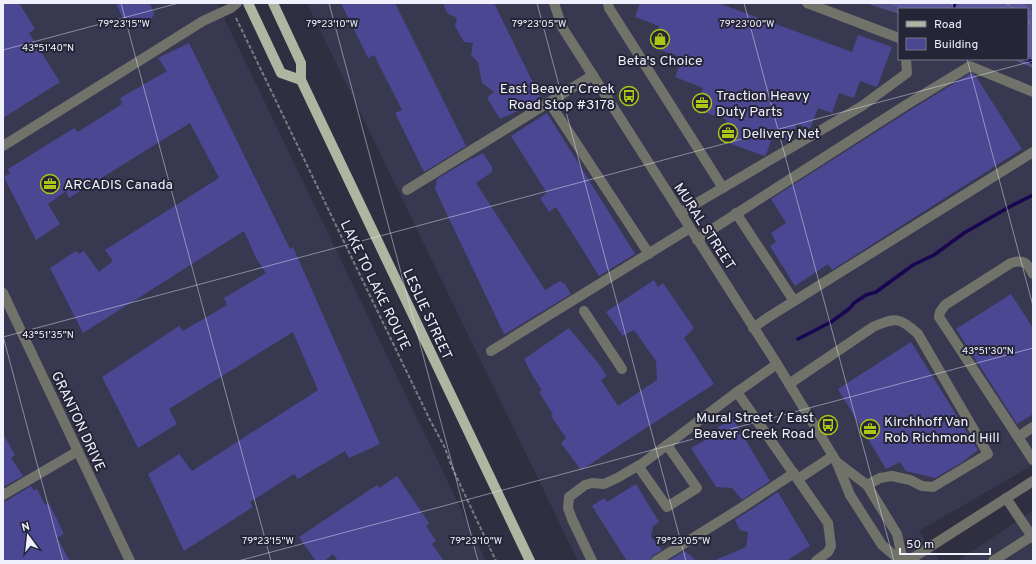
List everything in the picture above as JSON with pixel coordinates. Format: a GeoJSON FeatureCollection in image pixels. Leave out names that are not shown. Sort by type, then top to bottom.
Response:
{"type":"FeatureCollection","features":[{"type":"Feature","properties":{"kind":"main road"},"geometry":{"type":"LineString","coordinates":[[248,3],[281,73],[301,80]]}},
{"type":"Feature","properties":{"kind":"main road","name":"LESLIE STREET"},"geometry":{"type":"LineString","coordinates":[[273,3],[301,63],[301,80],[530,561]]}},
{"type":"Feature","properties":{"kind":"street"},"geometry":{"type":"LineString","coordinates":[[3,146],[203,21],[231,8],[237,3]]}},
{"type":"Feature","properties":{"kind":"street","name":"MURAL STREET"},"geometry":{"type":"LineString","coordinates":[[554,3],[562,26],[680,214],[777,364],[835,459],[850,495],[882,545],[902,561]]}},
{"type":"Feature","properties":{"kind":"street"},"geometry":{"type":"LineString","coordinates":[[608,3],[609,8],[723,188]]}},
{"type":"Feature","properties":{"kind":"street"},"geometry":{"type":"LineString","coordinates":[[807,3],[898,38]]}},
{"type":"Feature","properties":{"kind":"street"},"geometry":{"type":"LineString","coordinates":[[680,214],[862,106],[907,73],[906,60]]}},
{"type":"Feature","properties":{"kind":"street"},"geometry":{"type":"LineString","coordinates":[[697,240],[736,213],[970,66],[1033,92]]}},
{"type":"Feature","properties":{"kind":"street"},"geometry":{"type":"LineString","coordinates":[[407,190],[593,75]]}},
{"type":"Feature","properties":{"kind":"street"},"geometry":{"type":"LineString","coordinates":[[549,102],[649,254]]}},
{"type":"Feature","properties":{"kind":"street"},"geometry":{"type":"LineString","coordinates":[[753,328],[1033,152]]}},
{"type":"Feature","properties":{"kind":"street"},"geometry":{"type":"LineString","coordinates":[[736,213],[794,301]]}},
{"type":"Feature","properties":{"kind":"street"},"geometry":{"type":"LineString","coordinates":[[491,352],[690,228]]}},
{"type":"Feature","properties":{"kind":"street"},"geometry":{"type":"LineString","coordinates":[[1033,274],[1026,263],[1019,260],[1011,263],[945,305],[940,312],[939,317],[1033,460]]}},
{"type":"Feature","properties":{"kind":"street","name":"GRANTON DRIVE"},"geometry":{"type":"LineString","coordinates":[[3,293],[130,561]]}},
{"type":"Feature","properties":{"kind":"street"},"geometry":{"type":"LineString","coordinates":[[584,311],[622,370]]}},
{"type":"Feature","properties":{"kind":"street"},"geometry":{"type":"LineString","coordinates":[[789,384],[873,326],[894,319],[908,325],[918,334],[988,454],[933,487],[922,486],[910,480],[892,476],[880,478],[867,485]]}},
{"type":"Feature","properties":{"kind":"street"},"geometry":{"type":"LineString","coordinates":[[592,561],[568,508],[569,497],[584,485],[592,483],[604,484],[638,466],[777,364]]}},
{"type":"Feature","properties":{"kind":"street"},"geometry":{"type":"LineString","coordinates":[[737,392],[826,520],[829,527],[831,546],[828,552],[816,561]]}},
{"type":"Feature","properties":{"kind":"street"},"geometry":{"type":"LineString","coordinates":[[1018,437],[1033,427]]}},
{"type":"Feature","properties":{"kind":"street"},"geometry":{"type":"LineString","coordinates":[[638,466],[667,507],[698,488],[667,445]]}},
{"type":"Feature","properties":{"kind":"street"},"geometry":{"type":"LineString","coordinates":[[3,495],[78,451]]}},
{"type":"Feature","properties":{"kind":"street"},"geometry":{"type":"LineString","coordinates":[[656,561],[796,476],[835,459]]}},
{"type":"Feature","properties":{"kind":"street","name":"MURAL STREET"},"geometry":{"type":"LineString","coordinates":[[835,459],[867,485],[897,534],[902,561]]}},
{"type":"Feature","properties":{"kind":"street"},"geometry":{"type":"LineString","coordinates":[[908,561],[1033,481]]}},
{"type":"Feature","properties":{"kind":"street"},"geometry":{"type":"LineString","coordinates":[[993,561],[1032,537],[1006,498]]}},
{"type":"Feature","properties":{"kind":"path","name":"LAKE TO LAKE ROUTE"},"geometry":{"type":"LineString","coordinates":[[236,18],[428,418],[445,448],[451,465],[496,561]]}},
{"type":"Feature","properties":{"kind":"shaded area"},"geometry":{"type":"Polygon","coordinates":[[[3,3],[217,3],[486,561],[3,561],[3,3]]]}},
{"type":"Feature","properties":{"kind":"shaded area"},"geometry":{"type":"Polygon","coordinates":[[[307,3],[865,3],[898,14],[898,60],[1013,60],[1033,68],[1033,465],[919,531],[939,561],[578,561],[307,3]]]}},
{"type":"Feature","properties":{"kind":"shaded area"},"geometry":{"type":"Polygon","coordinates":[[[865,3],[1033,3],[1033,68],[1013,60],[1028,60],[1028,8],[898,8],[898,14],[865,3]]]}},
{"type":"Feature","properties":{"kind":"shaded area"},"geometry":{"type":"Polygon","coordinates":[[[887,3],[1023,3],[1028,8],[902,8],[887,3]]]}},
{"type":"Feature","properties":{"kind":"shaded area"},"geometry":{"type":"Polygon","coordinates":[[[1028,8],[1033,13],[1033,62],[1027,60],[1028,8]]]}},
{"type":"Feature","properties":{"kind":"shaded area"},"geometry":{"type":"Polygon","coordinates":[[[1033,511],[1033,561],[957,561],[1033,511]]]}},
{"type":"Feature","properties":{"kind":"building"},"geometry":{"type":"Polygon","coordinates":[[[3,3],[19,3],[35,29],[29,33],[60,82],[3,118],[3,3]]]}},
{"type":"Feature","properties":{"kind":"building"},"geometry":{"type":"Polygon","coordinates":[[[116,3],[150,3],[154,14],[150,22],[136,27],[123,19],[116,3]]]}},
{"type":"Feature","properties":{"kind":"building"},"geometry":{"type":"Polygon","coordinates":[[[341,3],[395,3],[466,146],[424,172],[395,113],[402,110],[374,55],[368,58],[341,3]]]}},
{"type":"Feature","properties":{"kind":"building"},"geometry":{"type":"Polygon","coordinates":[[[443,3],[494,3],[541,99],[500,119],[487,98],[494,92],[482,83],[478,62],[471,55],[473,43],[464,42],[455,26],[457,18],[447,13],[443,3]]]}},
{"type":"Feature","properties":{"kind":"building"},"geometry":{"type":"Polygon","coordinates":[[[640,3],[718,3],[852,52],[858,35],[892,47],[877,87],[860,81],[854,98],[839,93],[832,113],[818,108],[810,129],[797,124],[790,141],[773,135],[765,156],[720,140],[727,120],[695,109],[703,88],[675,77],[683,58],[652,47],[659,26],[635,17],[640,3]]]}},
{"type":"Feature","properties":{"kind":"building"},"geometry":{"type":"Polygon","coordinates":[[[189,43],[290,249],[293,247],[380,444],[349,458],[345,451],[298,479],[294,474],[250,502],[253,507],[184,551],[148,474],[179,454],[192,471],[318,390],[293,332],[169,409],[177,424],[138,448],[102,377],[179,326],[183,331],[227,305],[224,298],[266,273],[256,258],[244,231],[83,333],[50,268],[76,251],[79,254],[84,251],[99,272],[113,261],[105,250],[219,178],[190,123],[69,198],[66,191],[48,204],[60,224],[36,240],[4,177],[10,173],[8,169],[74,128],[78,132],[122,104],[120,98],[167,71],[158,58],[189,43]]]}},
{"type":"Feature","properties":{"kind":"building"},"geometry":{"type":"Polygon","coordinates":[[[971,73],[975,75],[1022,149],[832,270],[828,264],[795,286],[770,246],[776,242],[771,233],[786,223],[771,199],[971,73]]]}},
{"type":"Feature","properties":{"kind":"building"},"geometry":{"type":"Polygon","coordinates":[[[547,113],[635,254],[599,276],[556,207],[549,212],[540,198],[547,193],[511,136],[547,113]]]}},
{"type":"Feature","properties":{"kind":"building"},"geometry":{"type":"Polygon","coordinates":[[[483,153],[492,167],[492,172],[476,183],[545,290],[560,281],[565,284],[571,294],[505,334],[435,189],[437,179],[483,153]]]}},
{"type":"Feature","properties":{"kind":"building"},"geometry":{"type":"Polygon","coordinates":[[[654,280],[658,287],[663,283],[694,328],[684,338],[714,384],[581,470],[561,443],[566,438],[551,416],[553,414],[539,392],[542,390],[524,359],[569,328],[607,376],[601,380],[618,406],[657,380],[656,361],[634,330],[623,336],[606,312],[654,280]]]}},
{"type":"Feature","properties":{"kind":"building"},"geometry":{"type":"Polygon","coordinates":[[[1011,294],[1033,328],[1033,414],[1017,424],[956,329],[1011,294]]]}},
{"type":"Feature","properties":{"kind":"building"},"geometry":{"type":"Polygon","coordinates":[[[911,342],[978,450],[961,463],[935,478],[906,471],[900,462],[886,469],[838,389],[911,342]]]}},
{"type":"Feature","properties":{"kind":"building"},"geometry":{"type":"Polygon","coordinates":[[[733,419],[770,481],[742,500],[732,488],[716,487],[691,448],[720,432],[718,427],[733,419]]]}},
{"type":"Feature","properties":{"kind":"building"},"geometry":{"type":"Polygon","coordinates":[[[3,434],[15,455],[11,458],[23,476],[3,487],[3,434]]]}},
{"type":"Feature","properties":{"kind":"building"},"geometry":{"type":"Polygon","coordinates":[[[397,476],[429,523],[426,526],[436,541],[432,544],[444,561],[338,561],[333,554],[324,561],[316,561],[299,537],[377,485],[379,488],[397,476]]]}},
{"type":"Feature","properties":{"kind":"building"},"geometry":{"type":"Polygon","coordinates":[[[636,484],[659,522],[653,526],[651,537],[662,550],[652,556],[650,561],[627,561],[592,506],[604,498],[607,502],[636,484]]]}},
{"type":"Feature","properties":{"kind":"building"},"geometry":{"type":"Polygon","coordinates":[[[31,486],[34,491],[37,489],[45,505],[49,503],[64,534],[57,538],[70,561],[3,561],[3,501],[6,501],[31,486]]]}},
{"type":"Feature","properties":{"kind":"building"},"geometry":{"type":"Polygon","coordinates":[[[778,492],[810,546],[786,561],[713,561],[746,547],[748,532],[740,530],[735,520],[778,492]]]}},
{"type":"Feature","properties":{"kind":"building"},"geometry":{"type":"Polygon","coordinates":[[[685,551],[697,561],[668,561],[685,551]]]}},
{"type":"Feature","properties":{"kind":"waterway"},"geometry":{"type":"LineString","coordinates":[[953,8],[955,3]]}},
{"type":"Feature","properties":{"kind":"waterway"},"geometry":{"type":"LineString","coordinates":[[1027,60],[1033,62]]}},
{"type":"Feature","properties":{"kind":"waterway"},"geometry":{"type":"LineString","coordinates":[[798,339],[831,322],[849,309],[854,303],[866,295],[876,292],[913,265],[934,255],[964,233],[1033,195]]}},
{"type":"Feature","properties":{"kind":"place","name":"Beta's Choice"},"geometry":{"type":"Point","coordinates":[660,39]}},
{"type":"Feature","properties":{"kind":"place","name":"East Beaver Creek Road Stop #3178"},"geometry":{"type":"Point","coordinates":[629,96]}},
{"type":"Feature","properties":{"kind":"place","name":"Traction Heavy Duty Parts"},"geometry":{"type":"Point","coordinates":[702,103]}},
{"type":"Feature","properties":{"kind":"place","name":"Delivery Net"},"geometry":{"type":"Point","coordinates":[728,133]}},
{"type":"Feature","properties":{"kind":"place","name":"ARCADIS Canada"},"geometry":{"type":"Point","coordinates":[50,184]}},
{"type":"Feature","properties":{"kind":"place","name":"Mural Street / East Beaver Creek Road"},"geometry":{"type":"Point","coordinates":[828,425]}},
{"type":"Feature","properties":{"kind":"place","name":"Kirchhoff Van Rob Richmond Hill"},"geometry":{"type":"Point","coordinates":[870,429]}}]}
